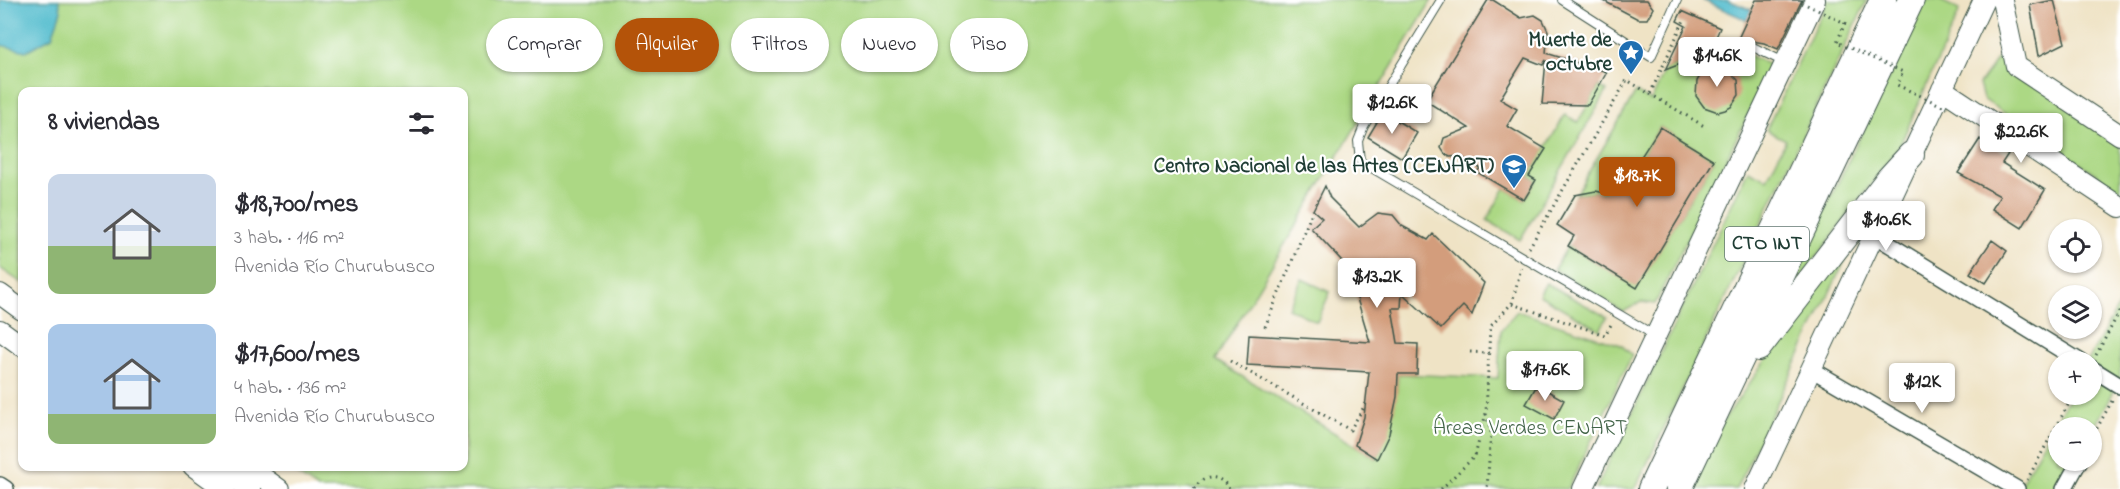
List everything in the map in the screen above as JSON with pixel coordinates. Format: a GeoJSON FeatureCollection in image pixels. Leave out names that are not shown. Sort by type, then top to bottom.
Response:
{"type":"FeatureCollection","features":[{"type":"Feature","properties":{"kind":"highway","name":"CTO INT"},"geometry":{"type":"LineString","coordinates":[[1651,489],[1883,0]]}},
{"type":"Feature","properties":{"kind":"highway","name":"CTO INT"},"geometry":{"type":"LineString","coordinates":[[1679,489],[1911,0]]}},
{"type":"Feature","properties":{"kind":"highway"},"geometry":{"type":"LineString","coordinates":[[1724,394],[1889,179],[1911,155]]}},
{"type":"Feature","properties":{"kind":"main road"},"geometry":{"type":"LineString","coordinates":[[1755,489],[1911,155],[1945,99],[1984,0]]}},
{"type":"Feature","properties":{"kind":"main road"},"geometry":{"type":"LineString","coordinates":[[2002,0],[2016,66],[2120,135]]}},
{"type":"Feature","properties":{"kind":"main road","name":"CTO INT"},"geometry":{"type":"LineString","coordinates":[[1583,489],[1786,62],[1811,2]]}},
{"type":"Feature","properties":{"kind":"main road"},"geometry":{"type":"LineString","coordinates":[[1945,99],[2120,207]]}},
{"type":"Feature","properties":{"kind":"main road"},"geometry":{"type":"LineString","coordinates":[[0,294],[18,307]]}},
{"type":"Feature","properties":{"kind":"main road"},"geometry":{"type":"LineString","coordinates":[[0,314],[18,327]]}},
{"type":"Feature","properties":{"kind":"main road"},"geometry":{"type":"LineString","coordinates":[[0,330],[18,343]]}},
{"type":"Feature","properties":{"kind":"main road"},"geometry":{"type":"LineString","coordinates":[[200,471],[225,489]]}},
{"type":"Feature","properties":{"kind":"main road"},"geometry":{"type":"LineString","coordinates":[[225,471],[250,489]]}},
{"type":"Feature","properties":{"kind":"main road"},"geometry":{"type":"LineString","coordinates":[[254,471],[279,489]]}},
{"type":"Feature","properties":{"kind":"street"},"geometry":{"type":"LineString","coordinates":[[1874,235],[2063,351]]}},
{"type":"Feature","properties":{"kind":"street"},"geometry":{"type":"LineString","coordinates":[[1811,369],[2017,489]]}},
{"type":"Feature","properties":{"kind":"street"},"geometry":{"type":"LineString","coordinates":[[2102,376],[2118,391]]}},
{"type":"Feature","properties":{"kind":"street"},"geometry":{"type":"LineString","coordinates":[[2064,489],[2074,471]]}},
{"type":"Feature","properties":{"kind":"street"},"geometry":{"type":"LineString","coordinates":[[0,485],[6,489]]}},
{"type":"Feature","properties":{"kind":"lane"},"geometry":{"type":"LineString","coordinates":[[1441,0],[1364,126],[1358,141],[1360,161],[1656,336]]}},
{"type":"Feature","properties":{"kind":"lane"},"geometry":{"type":"LineString","coordinates":[[1562,0],[1651,57],[1677,0]]}},
{"type":"Feature","properties":{"kind":"lane"},"geometry":{"type":"LineString","coordinates":[[1753,47],[1786,62]]}},
{"type":"Feature","properties":{"kind":"path"},"geometry":{"type":"LineString","coordinates":[[1811,2],[1845,22],[1837,42],[1903,72],[1898,85],[1945,99]]}},
{"type":"Feature","properties":{"kind":"path"},"geometry":{"type":"LineString","coordinates":[[1650,94],[1685,18]]}},
{"type":"Feature","properties":{"kind":"path"},"geometry":{"type":"LineString","coordinates":[[1441,489],[1475,456],[1486,414],[1490,327],[1512,303],[1523,257],[1627,80],[1704,126]]}},
{"type":"Feature","properties":{"kind":"path"},"geometry":{"type":"LineString","coordinates":[[1264,327],[1313,210]]}},
{"type":"Feature","properties":{"kind":"path"},"geometry":{"type":"LineString","coordinates":[[1512,303],[1605,336],[1618,313]]}},
{"type":"Feature","properties":{"kind":"path"},"geometry":{"type":"LineString","coordinates":[[2099,351],[2120,311]]}},
{"type":"Feature","properties":{"kind":"path"},"geometry":{"type":"LineString","coordinates":[[1470,352],[1489,353]]}},
{"type":"Feature","properties":{"kind":"path"},"geometry":{"type":"LineString","coordinates":[[1230,360],[1350,430],[1367,402]]}},
{"type":"Feature","properties":{"kind":"path"},"geometry":{"type":"LineString","coordinates":[[2102,420],[2118,391]]}},
{"type":"Feature","properties":{"kind":"path"},"geometry":{"type":"LineString","coordinates":[[2022,489],[2068,405]]}},
{"type":"Feature","properties":{"kind":"path"},"geometry":{"type":"LineString","coordinates":[[1486,414],[1491,431],[1486,489]]}},
{"type":"Feature","properties":{"kind":"path"},"geometry":{"type":"LineString","coordinates":[[1194,489],[1198,483],[1209,477],[1219,478],[1230,489]]}},
{"type":"Feature","properties":{"kind":"green space","name":"Áreas Verdes CENART"},"geometry":{"type":"Polygon","coordinates":[[[0,0],[1432,0],[1215,360],[1377,459],[1392,418],[1398,374],[1498,378],[1501,330],[1517,311],[1621,345],[1632,355],[1568,489],[318,489],[292,471],[468,471],[468,87],[18,87],[18,280],[0,268],[0,0]]]}},
{"type":"Feature","properties":{"kind":"green space"},"geometry":{"type":"Polygon","coordinates":[[[1828,0],[1867,0],[1635,489],[1596,489],[1748,170],[1767,179],[1786,140],[1766,130],[1828,0]]]}},
{"type":"Feature","properties":{"kind":"green space"},"geometry":{"type":"Polygon","coordinates":[[[1926,0],[1939,0],[1960,10],[1900,145],[1775,313],[1926,0]]]}},
{"type":"Feature","properties":{"kind":"green space"},"geometry":{"type":"Polygon","coordinates":[[[1742,52],[1772,66],[1655,304],[1641,302],[1623,312],[1554,269],[1568,246],[1637,287],[1714,160],[1660,127],[1639,160],[1620,171],[1606,192],[1584,192],[1575,195],[1636,92],[1651,101],[1665,70],[1697,58],[1701,67],[1742,52]]]}},
{"type":"Feature","properties":{"kind":"green space"},"geometry":{"type":"Polygon","coordinates":[[[1998,58],[2005,58],[2120,136],[2120,190],[1983,99],[1979,84],[1998,58]]]}},
{"type":"Feature","properties":{"kind":"green space"},"geometry":{"type":"Polygon","coordinates":[[[1599,86],[1607,91],[1520,240],[1487,220],[1505,188],[1524,200],[1536,180],[1529,176],[1565,115],[1578,122],[1599,86]]]}},
{"type":"Feature","properties":{"kind":"green space"},"geometry":{"type":"Polygon","coordinates":[[[1866,216],[1736,489],[1691,489],[1721,424],[1866,216]]]}},
{"type":"Feature","properties":{"kind":"green space"},"geometry":{"type":"Polygon","coordinates":[[[1302,279],[1330,292],[1317,322],[1288,308],[1302,279]]]}},
{"type":"Feature","properties":{"kind":"green space"},"geometry":{"type":"Polygon","coordinates":[[[1546,283],[1607,317],[1600,330],[1539,295],[1546,283]]]}},
{"type":"Feature","properties":{"kind":"green space"},"geometry":{"type":"Polygon","coordinates":[[[2120,303],[2120,380],[2100,417],[2058,417],[2064,405],[2102,405],[2102,351],[2094,351],[2120,303]]]}},
{"type":"Feature","properties":{"kind":"green space"},"geometry":{"type":"Polygon","coordinates":[[[2048,435],[2048,471],[2070,471],[2060,489],[2018,489],[2048,435]]]}},
{"type":"Feature","properties":{"kind":"water"},"geometry":{"type":"Polygon","coordinates":[[[0,0],[59,0],[61,11],[52,37],[26,51],[0,45],[0,0]]]}},
{"type":"Feature","properties":{"kind":"water"},"geometry":{"type":"Polygon","coordinates":[[[1702,0],[1728,0],[1752,10],[1747,20],[1702,0]]]}},
{"type":"Feature","properties":{"kind":"building"},"geometry":{"type":"Polygon","coordinates":[[[1488,0],[1493,0],[1521,18],[1535,15],[1543,20],[1548,31],[1546,53],[1607,72],[1588,105],[1542,104],[1546,60],[1543,65],[1525,58],[1500,99],[1517,109],[1507,126],[1546,149],[1529,176],[1536,180],[1524,200],[1477,172],[1480,168],[1460,156],[1450,157],[1445,154],[1441,148],[1444,138],[1469,128],[1426,101],[1488,0]]]}},
{"type":"Feature","properties":{"kind":"building"},"geometry":{"type":"Polygon","coordinates":[[[1602,0],[1647,0],[1653,8],[1647,19],[1638,19],[1602,0]]]}},
{"type":"Feature","properties":{"kind":"building"},"geometry":{"type":"Polygon","coordinates":[[[1756,0],[1802,0],[1778,49],[1752,41],[1748,44],[1748,49],[1730,56],[1756,0]]]}},
{"type":"Feature","properties":{"kind":"building"},"geometry":{"type":"Polygon","coordinates":[[[2054,0],[2065,43],[2039,56],[2030,5],[2054,0]]]}},
{"type":"Feature","properties":{"kind":"building"},"geometry":{"type":"Polygon","coordinates":[[[1682,11],[1720,28],[1709,53],[1665,70],[1686,26],[1677,21],[1682,11]]]}},
{"type":"Feature","properties":{"kind":"building"},"geometry":{"type":"Polygon","coordinates":[[[1709,61],[1726,68],[1738,80],[1739,95],[1731,107],[1718,112],[1704,107],[1696,96],[1697,81],[1709,61]]]}},
{"type":"Feature","properties":{"kind":"building"},"geometry":{"type":"Polygon","coordinates":[[[1383,112],[1417,133],[1402,158],[1368,137],[1383,112]]]}},
{"type":"Feature","properties":{"kind":"building"},"geometry":{"type":"Polygon","coordinates":[[[1660,127],[1714,160],[1637,288],[1568,246],[1574,236],[1557,225],[1575,195],[1596,191],[1604,193],[1620,171],[1639,160],[1660,127]]]}},
{"type":"Feature","properties":{"kind":"building"},"geometry":{"type":"Polygon","coordinates":[[[1980,139],[2008,154],[2002,163],[2045,190],[2022,228],[1992,209],[2000,196],[1958,173],[1980,139]]]}},
{"type":"Feature","properties":{"kind":"building"},"geometry":{"type":"Polygon","coordinates":[[[1325,186],[1330,198],[1359,227],[1378,213],[1393,215],[1402,226],[1428,240],[1433,234],[1484,283],[1472,315],[1463,306],[1441,329],[1402,293],[1401,308],[1392,308],[1398,343],[1418,344],[1417,374],[1398,374],[1397,397],[1389,434],[1377,459],[1355,445],[1364,417],[1369,372],[1247,365],[1249,335],[1370,342],[1353,285],[1342,261],[1311,228],[1322,218],[1313,210],[1325,186]]]}},
{"type":"Feature","properties":{"kind":"building"},"geometry":{"type":"Polygon","coordinates":[[[1992,240],[2007,251],[1986,283],[1970,273],[1992,240]]]}},
{"type":"Feature","properties":{"kind":"building"},"geometry":{"type":"Polygon","coordinates":[[[1537,385],[1564,400],[1554,419],[1526,404],[1537,385]]]}},
{"type":"Feature","properties":{"kind":"place","name":"Muerte de octubre"},"geometry":{"type":"Point","coordinates":[1631,76]}},
{"type":"Feature","properties":{"kind":"place","name":"Centro Nacional de las Artes (CENART)"},"geometry":{"type":"Point","coordinates":[1514,190]}}]}
